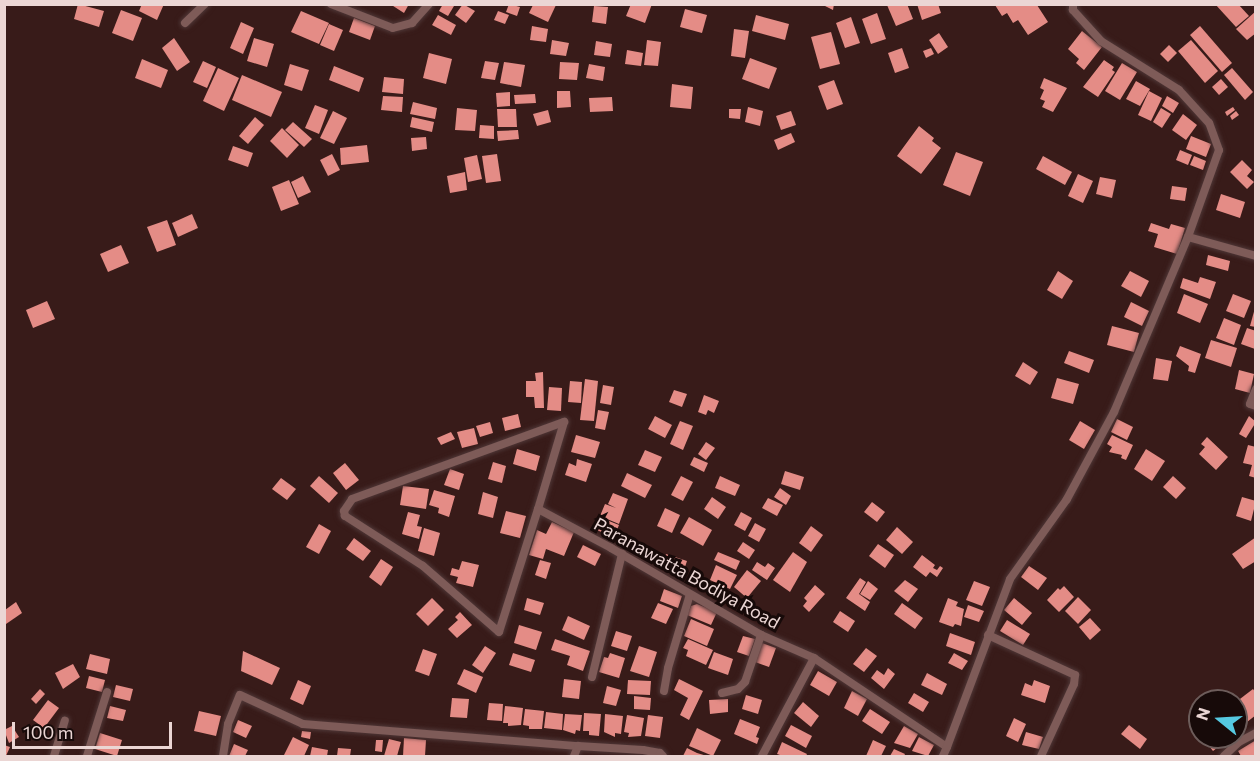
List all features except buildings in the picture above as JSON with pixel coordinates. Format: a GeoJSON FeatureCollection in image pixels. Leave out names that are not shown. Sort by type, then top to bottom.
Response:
{"type":"FeatureCollection","features":[{"type":"Feature","properties":{"kind":"street"},"geometry":{"type":"LineString","coordinates":[[185,23],[205,4]]}},
{"type":"Feature","properties":{"kind":"street"},"geometry":{"type":"LineString","coordinates":[[331,4],[393,28],[412,23],[429,4]]}},
{"type":"Feature","properties":{"kind":"street"},"geometry":{"type":"LineString","coordinates":[[943,756],[1010,579],[1067,499],[1114,412],[1188,237],[1219,150],[1209,123],[1179,90],[1101,41],[1073,10],[1073,4]]}},
{"type":"Feature","properties":{"kind":"street"},"geometry":{"type":"LineString","coordinates":[[1188,237],[1256,256]]}},
{"type":"Feature","properties":{"kind":"street"},"geometry":{"type":"LineString","coordinates":[[1256,389],[1250,404],[1256,406]]}},
{"type":"Feature","properties":{"kind":"street"},"geometry":{"type":"LineString","coordinates":[[564,422],[538,510],[499,632],[423,566],[345,516],[344,511],[352,499],[564,422]]}},
{"type":"Feature","properties":{"kind":"street","name":"Paranawatta Bodiya Road"},"geometry":{"type":"LineString","coordinates":[[538,510],[622,554],[761,635],[814,658],[947,747]]}},
{"type":"Feature","properties":{"kind":"street"},"geometry":{"type":"LineString","coordinates":[[592,677],[622,554]]}},
{"type":"Feature","properties":{"kind":"street"},"geometry":{"type":"LineString","coordinates":[[664,692],[668,668],[690,594]]}},
{"type":"Feature","properties":{"kind":"street"},"geometry":{"type":"LineString","coordinates":[[722,693],[738,689],[745,682],[761,635]]}},
{"type":"Feature","properties":{"kind":"street"},"geometry":{"type":"LineString","coordinates":[[988,635],[1075,675],[1066,703],[1041,756]]}},
{"type":"Feature","properties":{"kind":"street"},"geometry":{"type":"LineString","coordinates":[[762,756],[814,658]]}},
{"type":"Feature","properties":{"kind":"street"},"geometry":{"type":"LineString","coordinates":[[87,756],[107,692]]}},
{"type":"Feature","properties":{"kind":"street"},"geometry":{"type":"LineString","coordinates":[[223,756],[228,724],[240,695],[303,724],[578,747],[644,750],[660,753],[663,756]]}},
{"type":"Feature","properties":{"kind":"street"},"geometry":{"type":"LineString","coordinates":[[54,756],[65,721]]}},
{"type":"Feature","properties":{"kind":"street"},"geometry":{"type":"LineString","coordinates":[[1224,756],[1239,742],[1256,733]]}},
{"type":"Feature","properties":{"kind":"street"},"geometry":{"type":"LineString","coordinates":[[574,756],[578,747]]}}]}
